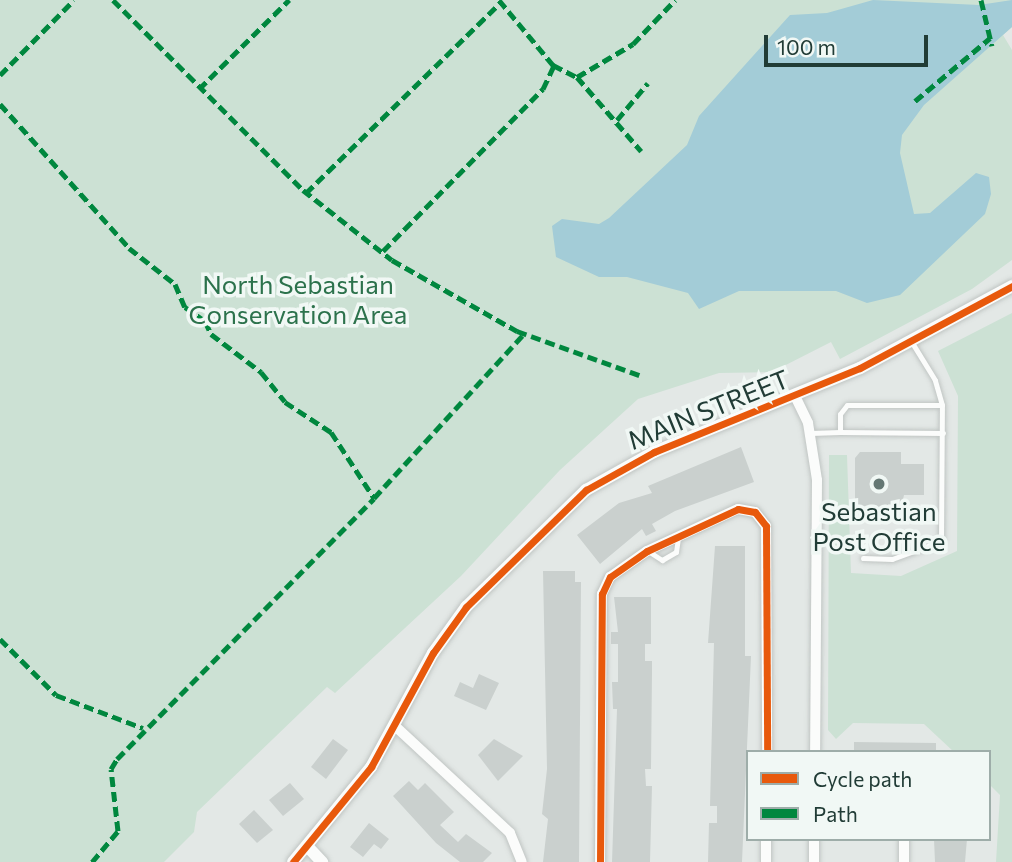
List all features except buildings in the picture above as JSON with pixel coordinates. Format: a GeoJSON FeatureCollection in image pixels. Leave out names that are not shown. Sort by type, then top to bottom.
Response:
{"type":"FeatureCollection","features":[{"type":"Feature","properties":{"kind":"street","name":"MAIN STREET"},"geometry":{"type":"LineString","coordinates":[[293,862],[308,847],[395,726],[433,653],[466,607],[555,514],[586,490],[654,452],[794,396],[911,341],[1012,286]]}},
{"type":"Feature","properties":{"kind":"street"},"geometry":{"type":"LineString","coordinates":[[794,396],[810,433],[817,480],[815,750]]}},
{"type":"Feature","properties":{"kind":"street"},"geometry":{"type":"LineString","coordinates":[[600,862],[601,594],[610,577],[647,551],[738,509],[755,512],[766,526],[767,750]]}},
{"type":"Feature","properties":{"kind":"street"},"geometry":{"type":"LineString","coordinates":[[395,726],[510,833],[522,862]]}},
{"type":"Feature","properties":{"kind":"street"},"geometry":{"type":"LineString","coordinates":[[766,841],[766,862]]}},
{"type":"Feature","properties":{"kind":"street"},"geometry":{"type":"LineString","coordinates":[[814,841],[814,862]]}},
{"type":"Feature","properties":{"kind":"street"},"geometry":{"type":"LineString","coordinates":[[904,841],[904,862]]}},
{"type":"Feature","properties":{"kind":"street"},"geometry":{"type":"LineString","coordinates":[[308,847],[322,862]]}},
{"type":"Feature","properties":{"kind":"lane"},"geometry":{"type":"LineString","coordinates":[[863,558],[892,559],[941,541],[942,405],[935,380],[911,341]]}},
{"type":"Feature","properties":{"kind":"lane"},"geometry":{"type":"LineString","coordinates":[[840,432],[840,414],[847,405],[942,405]]}},
{"type":"Feature","properties":{"kind":"lane"},"geometry":{"type":"LineString","coordinates":[[810,433],[943,433]]}},
{"type":"Feature","properties":{"kind":"green space","name":"North Sebastian Conservation Area"},"geometry":{"type":"Polygon","coordinates":[[[0,0],[1012,0],[1012,27],[1003,35],[1012,50],[1012,260],[972,289],[840,359],[831,342],[772,372],[719,373],[638,399],[560,470],[461,576],[335,693],[327,687],[197,812],[194,832],[164,862],[0,862],[0,0]]]}},
{"type":"Feature","properties":{"kind":"green space"},"geometry":{"type":"Polygon","coordinates":[[[1012,313],[1012,862],[996,862],[1000,795],[991,786],[991,750],[952,750],[924,724],[853,723],[836,739],[828,730],[829,455],[847,455],[851,573],[901,576],[957,551],[958,396],[938,351],[1012,313]]]}},
{"type":"Feature","properties":{"kind":"water"},"geometry":{"type":"Polygon","coordinates":[[[873,0],[979,5],[1012,0],[1012,27],[924,105],[902,135],[900,153],[914,214],[930,213],[976,173],[989,177],[991,194],[985,214],[900,295],[867,303],[836,291],[739,291],[699,309],[688,293],[627,277],[599,277],[556,257],[552,226],[562,219],[599,224],[609,218],[687,145],[699,116],[790,15],[827,13],[873,0]]]}},
{"type":"Feature","properties":{"kind":"marked path"},"geometry":{"type":"LineString","coordinates":[[0,75],[74,0]]}},
{"type":"Feature","properties":{"kind":"marked path"},"geometry":{"type":"LineString","coordinates":[[113,0],[303,190],[392,260],[517,331],[642,376]]}},
{"type":"Feature","properties":{"kind":"marked path"},"geometry":{"type":"LineString","coordinates":[[199,89],[289,0]]}},
{"type":"Feature","properties":{"kind":"marked path"},"geometry":{"type":"LineString","coordinates":[[499,0],[553,65],[577,77],[641,151]]}},
{"type":"Feature","properties":{"kind":"marked path"},"geometry":{"type":"LineString","coordinates":[[577,77],[633,44],[675,0]]}},
{"type":"Feature","properties":{"kind":"marked path"},"geometry":{"type":"LineString","coordinates":[[981,0],[992,46]]}},
{"type":"Feature","properties":{"kind":"marked path"},"geometry":{"type":"LineString","coordinates":[[306,193],[501,2]]}},
{"type":"Feature","properties":{"kind":"marked path"},"geometry":{"type":"LineString","coordinates":[[915,101],[990,38]]}},
{"type":"Feature","properties":{"kind":"marked path"},"geometry":{"type":"LineString","coordinates":[[383,251],[543,89],[554,65]]}},
{"type":"Feature","properties":{"kind":"marked path"},"geometry":{"type":"LineString","coordinates":[[617,120],[648,83]]}},
{"type":"Feature","properties":{"kind":"marked path"},"geometry":{"type":"LineString","coordinates":[[0,104],[129,248],[175,284],[185,307],[205,321],[211,334],[261,372],[285,402],[331,432],[374,498]]}},
{"type":"Feature","properties":{"kind":"marked path"},"geometry":{"type":"LineString","coordinates":[[92,862],[118,831],[111,769],[117,759],[374,498],[524,334]]}},
{"type":"Feature","properties":{"kind":"marked path"},"geometry":{"type":"LineString","coordinates":[[0,639],[56,695],[143,728]]}},
{"type":"Feature","properties":{"kind":"cycle path"},"geometry":{"type":"LineString","coordinates":[[293,862],[371,767],[433,653],[466,607],[586,490],[654,452],[860,368],[1012,286]]}},
{"type":"Feature","properties":{"kind":"cycle path"},"geometry":{"type":"LineString","coordinates":[[600,862],[602,594],[610,577],[647,551],[738,509],[755,512],[766,526],[767,750]]}},
{"type":"Feature","properties":{"kind":"place","name":"Sebastian Post Office"},"geometry":{"type":"Point","coordinates":[879,484]}}]}
